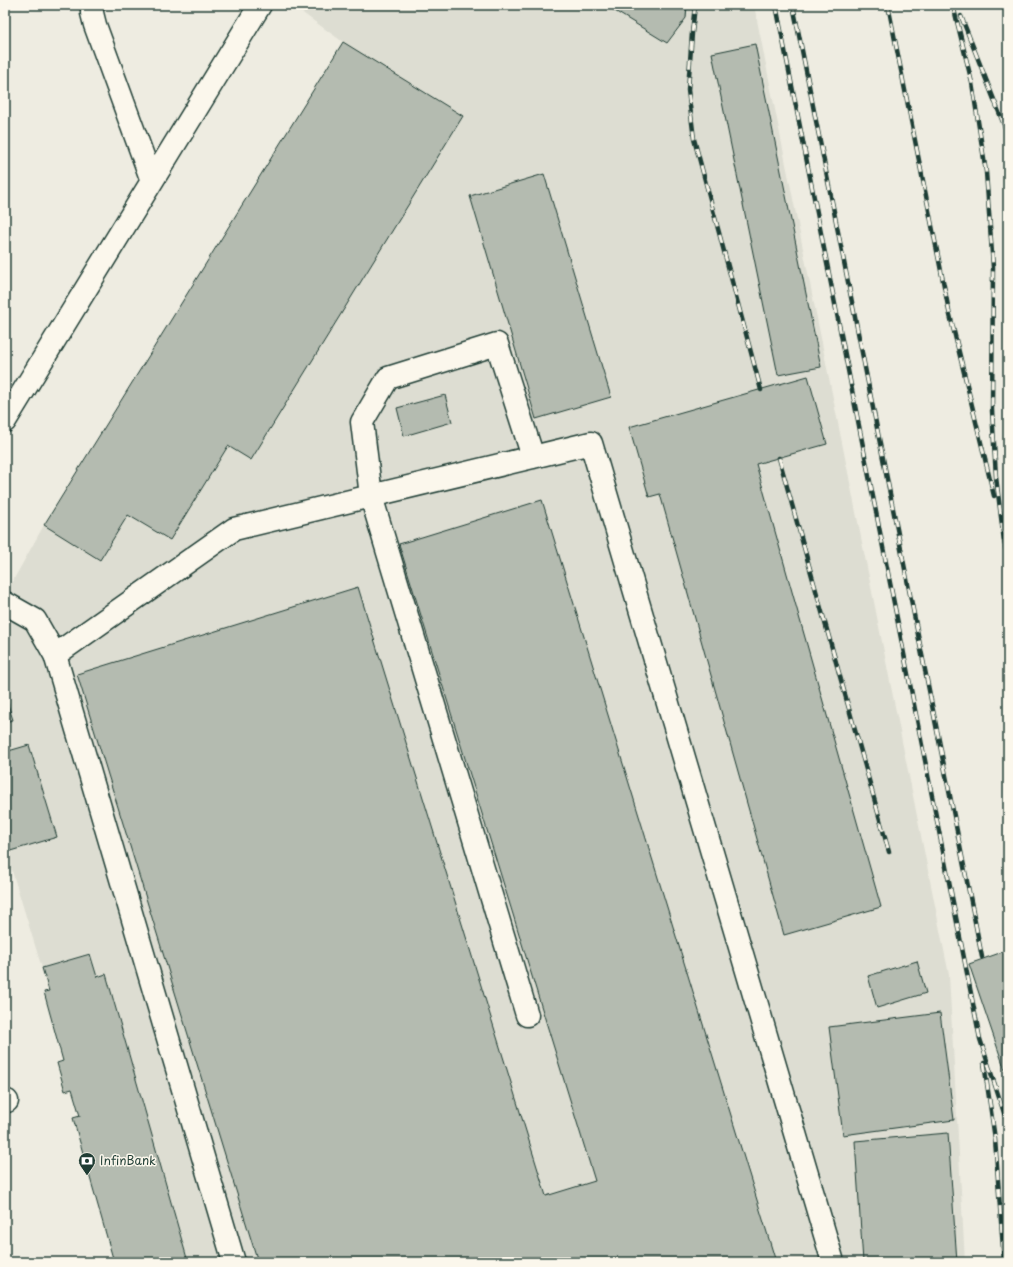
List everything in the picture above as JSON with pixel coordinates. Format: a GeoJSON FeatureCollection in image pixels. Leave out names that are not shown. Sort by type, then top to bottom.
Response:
{"type":"FeatureCollection","features":[{"type":"Feature","properties":{"kind":"lane"},"geometry":{"type":"LineString","coordinates":[[92,5],[95,25],[152,181]]}},
{"type":"Feature","properties":{"kind":"lane"},"geometry":{"type":"LineString","coordinates":[[5,420],[260,5]]}},
{"type":"Feature","properties":{"kind":"lane"},"geometry":{"type":"LineString","coordinates":[[528,1016],[371,496],[362,422],[388,378],[497,344],[533,457]]}},
{"type":"Feature","properties":{"kind":"lane"},"geometry":{"type":"LineString","coordinates":[[55,655],[234,529],[591,443],[833,1262]]}},
{"type":"Feature","properties":{"kind":"lane"},"geometry":{"type":"LineString","coordinates":[[5,603],[35,620],[55,655],[234,1262]]}},
{"type":"Feature","properties":{"kind":"shaded area"},"geometry":{"type":"Polygon","coordinates":[[[303,5],[754,5],[949,975],[965,1262],[188,1262],[106,974],[97,977],[90,954],[42,968],[5,848],[5,595],[44,525],[343,42],[300,11],[303,5]]]}},
{"type":"Feature","properties":{"kind":"building"},"geometry":{"type":"Polygon","coordinates":[[[605,5],[687,5],[686,18],[667,43],[605,5]]]}},
{"type":"Feature","properties":{"kind":"building"},"geometry":{"type":"Polygon","coordinates":[[[343,42],[463,116],[251,460],[228,446],[170,540],[128,515],[100,560],[44,525],[343,42]]]}},
{"type":"Feature","properties":{"kind":"building"},"geometry":{"type":"Polygon","coordinates":[[[755,44],[821,367],[778,375],[712,53],[755,44]]]}},
{"type":"Feature","properties":{"kind":"building"},"geometry":{"type":"Polygon","coordinates":[[[544,174],[611,397],[536,419],[470,196],[544,174]]]}},
{"type":"Feature","properties":{"kind":"building"},"geometry":{"type":"Polygon","coordinates":[[[808,376],[827,444],[756,464],[881,907],[784,935],[660,494],[649,497],[629,427],[808,376]]]}},
{"type":"Feature","properties":{"kind":"building"},"geometry":{"type":"Polygon","coordinates":[[[445,395],[452,422],[404,436],[397,408],[445,395]]]}},
{"type":"Feature","properties":{"kind":"building"},"geometry":{"type":"Polygon","coordinates":[[[542,500],[776,1262],[258,1262],[77,674],[358,587],[546,1196],[595,1181],[399,544],[542,500]]]}},
{"type":"Feature","properties":{"kind":"building"},"geometry":{"type":"Polygon","coordinates":[[[5,695],[13,720],[5,722],[5,695]]]}},
{"type":"Feature","properties":{"kind":"building"},"geometry":{"type":"Polygon","coordinates":[[[29,745],[57,837],[7,852],[5,844],[5,752],[29,745]]]}},
{"type":"Feature","properties":{"kind":"building"},"geometry":{"type":"Polygon","coordinates":[[[1008,950],[1008,1079],[969,964],[1008,950]]]}},
{"type":"Feature","properties":{"kind":"building"},"geometry":{"type":"Polygon","coordinates":[[[90,954],[97,977],[106,974],[188,1262],[114,1262],[73,1118],[80,1116],[72,1089],[65,1091],[57,1063],[63,1061],[44,992],[49,991],[42,968],[90,954]]]}},
{"type":"Feature","properties":{"kind":"building"},"geometry":{"type":"Polygon","coordinates":[[[917,961],[926,993],[877,1008],[868,976],[917,961]]]}},
{"type":"Feature","properties":{"kind":"building"},"geometry":{"type":"Polygon","coordinates":[[[940,1013],[954,1120],[843,1135],[829,1027],[940,1013]]]}},
{"type":"Feature","properties":{"kind":"building"},"geometry":{"type":"Polygon","coordinates":[[[948,1133],[957,1262],[863,1262],[855,1141],[948,1133]]]}},
{"type":"Feature","properties":{"kind":"railway"},"geometry":{"type":"LineString","coordinates":[[695,5],[688,90],[694,139],[761,390]]}},
{"type":"Feature","properties":{"kind":"railway"},"geometry":{"type":"LineString","coordinates":[[776,5],[980,1039],[1008,1125]]}},
{"type":"Feature","properties":{"kind":"railway"},"geometry":{"type":"LineString","coordinates":[[793,5],[982,957]]}},
{"type":"Feature","properties":{"kind":"railway"},"geometry":{"type":"LineString","coordinates":[[888,5],[949,311],[994,496]]}},
{"type":"Feature","properties":{"kind":"railway"},"geometry":{"type":"LineString","coordinates":[[953,5],[972,83],[986,172],[993,267],[992,410],[996,477],[1004,541],[1008,558]]}},
{"type":"Feature","properties":{"kind":"railway"},"geometry":{"type":"LineString","coordinates":[[961,16],[1008,135]]}},
{"type":"Feature","properties":{"kind":"railway"},"geometry":{"type":"LineString","coordinates":[[779,458],[889,852]]}},
{"type":"Feature","properties":{"kind":"railway"},"geometry":{"type":"LineString","coordinates":[[984,1063],[995,1139],[1004,1262]]}},
{"type":"Feature","properties":{"kind":"place","name":"InfinBank"},"geometry":{"type":"Point","coordinates":[87,1176]}}]}
